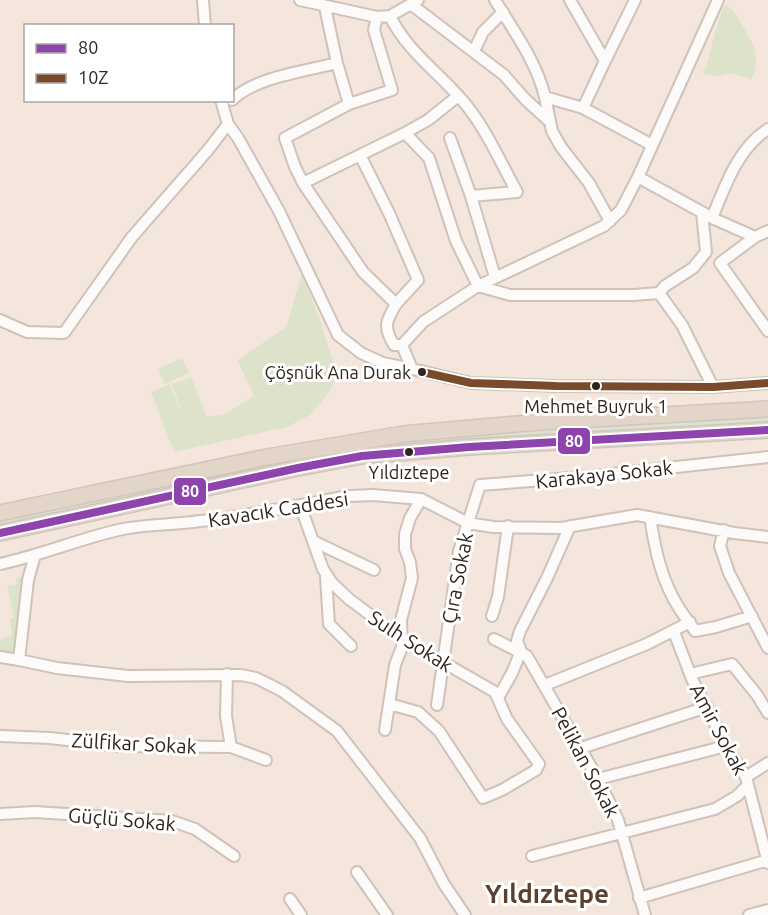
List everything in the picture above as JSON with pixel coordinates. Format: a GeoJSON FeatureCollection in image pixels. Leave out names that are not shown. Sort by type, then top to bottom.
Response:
{"type":"FeatureCollection","features":[{"type":"Feature","properties":{"kind":"highway"},"geometry":{"type":"LineString","coordinates":[[0,513],[267,457],[394,435],[540,422],[768,409]]}},
{"type":"Feature","properties":{"kind":"highway"},"geometry":{"type":"LineString","coordinates":[[0,533],[362,456],[480,446],[768,430]]}},
{"type":"Feature","properties":{"kind":"street"},"geometry":{"type":"LineString","coordinates":[[203,0],[205,24]]}},
{"type":"Feature","properties":{"kind":"street"},"geometry":{"type":"LineString","coordinates":[[300,0],[377,17],[390,16],[415,3],[504,75],[549,121]]}},
{"type":"Feature","properties":{"kind":"street"},"geometry":{"type":"LineString","coordinates":[[495,0],[527,50],[542,83],[552,131],[561,147],[589,183],[610,221]]}},
{"type":"Feature","properties":{"kind":"street"},"geometry":{"type":"LineString","coordinates":[[570,0],[605,61]]}},
{"type":"Feature","properties":{"kind":"street"},"geometry":{"type":"LineString","coordinates":[[583,108],[635,0]]}},
{"type":"Feature","properties":{"kind":"street"},"geometry":{"type":"LineString","coordinates":[[360,155],[389,213],[418,280],[396,304],[387,320],[387,333],[394,345],[402,345],[423,322],[478,286],[604,226],[621,210],[718,0]]}},
{"type":"Feature","properties":{"kind":"street"},"geometry":{"type":"LineString","coordinates":[[322,4],[349,104]]}},
{"type":"Feature","properties":{"kind":"street"},"geometry":{"type":"LineString","coordinates":[[474,51],[483,32],[502,12]]}},
{"type":"Feature","properties":{"kind":"street"},"geometry":{"type":"LineString","coordinates":[[390,16],[395,27],[414,51],[458,96],[478,122],[517,192],[471,196]]}},
{"type":"Feature","properties":{"kind":"street"},"geometry":{"type":"LineString","coordinates":[[377,17],[374,30],[392,90],[349,104],[285,138],[303,183],[363,272],[396,304]]}},
{"type":"Feature","properties":{"kind":"street"},"geometry":{"type":"LineString","coordinates":[[234,98],[256,84],[337,63]]}},
{"type":"Feature","properties":{"kind":"street"},"geometry":{"type":"LineString","coordinates":[[303,183],[405,133],[428,120],[458,96]]}},
{"type":"Feature","properties":{"kind":"street"},"geometry":{"type":"LineString","coordinates":[[545,96],[583,108],[652,145]]}},
{"type":"Feature","properties":{"kind":"street"},"geometry":{"type":"LineString","coordinates":[[222,105],[228,123],[279,211],[338,335],[361,352],[383,363],[471,383],[712,387],[768,383]]}},
{"type":"Feature","properties":{"kind":"street"},"geometry":{"type":"LineString","coordinates":[[0,320],[27,332],[64,333],[132,237],[208,150],[228,123]]}},
{"type":"Feature","properties":{"kind":"street"},"geometry":{"type":"LineString","coordinates":[[712,218],[742,155],[757,136],[768,129]]}},
{"type":"Feature","properties":{"kind":"street"},"geometry":{"type":"LineString","coordinates":[[405,133],[429,158],[456,240],[478,286],[510,296],[659,293],[665,286],[693,268],[705,252],[702,212]]}},
{"type":"Feature","properties":{"kind":"street"},"geometry":{"type":"LineString","coordinates":[[450,138],[471,196],[495,277]]}},
{"type":"Feature","properties":{"kind":"street"},"geometry":{"type":"LineString","coordinates":[[638,177],[712,218],[755,237]]}},
{"type":"Feature","properties":{"kind":"street"},"geometry":{"type":"LineString","coordinates":[[720,263],[755,237],[768,231]]}},
{"type":"Feature","properties":{"kind":"street"},"geometry":{"type":"LineString","coordinates":[[705,252],[720,263],[767,326]]}},
{"type":"Feature","properties":{"kind":"street"},"geometry":{"type":"LineString","coordinates":[[659,293],[682,326],[712,387]]}},
{"type":"Feature","properties":{"kind":"street"},"geometry":{"type":"LineString","coordinates":[[402,345],[412,369]]}},
{"type":"Feature","properties":{"kind":"street","name":"Karakaya Sokak"},"geometry":{"type":"LineString","coordinates":[[468,523],[480,485],[584,477],[768,457]]}},
{"type":"Feature","properties":{"kind":"street","name":"Kavacık Caddesi"},"geometry":{"type":"LineString","coordinates":[[0,564],[122,529],[162,523],[208,520],[349,496],[373,495],[421,499],[468,523],[493,527],[543,529],[637,515],[768,537]]}},
{"type":"Feature","properties":{"kind":"street"},"geometry":{"type":"LineString","coordinates":[[385,730],[395,665],[402,647],[401,620],[411,578],[410,562],[405,549],[406,527],[421,499]]}},
{"type":"Feature","properties":{"kind":"street","name":"Sulh Sokak"},"geometry":{"type":"LineString","coordinates":[[300,505],[326,577],[349,599],[401,638],[495,692],[507,719],[539,764],[536,770],[502,790],[483,798],[439,731],[418,712],[390,704]]}},
{"type":"Feature","properties":{"kind":"street"},"geometry":{"type":"LineString","coordinates":[[115,508],[122,529]]}},
{"type":"Feature","properties":{"kind":"street"},"geometry":{"type":"LineString","coordinates":[[650,517],[656,557],[664,579],[678,607],[695,631],[752,616]]}},
{"type":"Feature","properties":{"kind":"street","name":"Çıra Sokak"},"geometry":{"type":"LineString","coordinates":[[436,705],[459,551],[468,523]]}},
{"type":"Feature","properties":{"kind":"street"},"geometry":{"type":"LineString","coordinates":[[492,616],[498,597],[508,526]]}},
{"type":"Feature","properties":{"kind":"street"},"geometry":{"type":"LineString","coordinates":[[498,698],[521,651],[517,641],[520,631],[570,526]]}},
{"type":"Feature","properties":{"kind":"street"},"geometry":{"type":"LineString","coordinates":[[724,530],[720,546],[729,573],[768,648]]}},
{"type":"Feature","properties":{"kind":"street"},"geometry":{"type":"LineString","coordinates":[[313,541],[374,570]]}},
{"type":"Feature","properties":{"kind":"street"},"geometry":{"type":"LineString","coordinates":[[19,660],[28,580],[35,555]]}},
{"type":"Feature","properties":{"kind":"street"},"geometry":{"type":"LineString","coordinates":[[326,577],[328,624],[351,646]]}},
{"type":"Feature","properties":{"kind":"street"},"geometry":{"type":"LineString","coordinates":[[545,686],[674,632],[690,622]]}},
{"type":"Feature","properties":{"kind":"street","name":"Amir Sokak"},"geometry":{"type":"LineString","coordinates":[[674,632],[690,674],[726,746],[747,781],[768,861]]}},
{"type":"Feature","properties":{"kind":"street"},"geometry":{"type":"LineString","coordinates":[[494,639],[521,651]]}},
{"type":"Feature","properties":{"kind":"street","name":"Pelikan Sokak"},"geometry":{"type":"LineString","coordinates":[[521,651],[528,656],[612,805],[645,915]]}},
{"type":"Feature","properties":{"kind":"street"},"geometry":{"type":"LineString","coordinates":[[0,657],[57,668],[143,677],[227,674],[256,678],[282,691],[337,731],[420,838],[444,884],[465,915]]}},
{"type":"Feature","properties":{"kind":"street"},"geometry":{"type":"LineString","coordinates":[[690,674],[732,664],[768,713]]}},
{"type":"Feature","properties":{"kind":"street"},"geometry":{"type":"LineString","coordinates":[[227,674],[226,716],[231,747]]}},
{"type":"Feature","properties":{"kind":"street"},"geometry":{"type":"LineString","coordinates":[[581,748],[707,707]]}},
{"type":"Feature","properties":{"kind":"street","name":"Zülfikar Sokak"},"geometry":{"type":"LineString","coordinates":[[0,736],[50,738],[118,746],[231,747],[266,760]]}},
{"type":"Feature","properties":{"kind":"street"},"geometry":{"type":"LineString","coordinates":[[598,779],[726,746]]}},
{"type":"Feature","properties":{"kind":"street"},"geometry":{"type":"LineString","coordinates":[[532,856],[715,809],[737,796],[747,781],[768,763]]}},
{"type":"Feature","properties":{"kind":"street","name":"Güçlü Sokak"},"geometry":{"type":"LineString","coordinates":[[0,814],[35,812],[172,821],[195,829],[234,856]]}},
{"type":"Feature","properties":{"kind":"street"},"geometry":{"type":"LineString","coordinates":[[639,898],[768,861]]}},
{"type":"Feature","properties":{"kind":"street"},"geometry":{"type":"LineString","coordinates":[[357,872],[387,915]]}},
{"type":"Feature","properties":{"kind":"street"},"geometry":{"type":"LineString","coordinates":[[290,899],[301,915]]}},
{"type":"Feature","properties":{"kind":"street"},"geometry":{"type":"LineString","coordinates":[[749,915],[768,910]]}},
{"type":"Feature","properties":{"kind":"green space"},"geometry":{"type":"Polygon","coordinates":[[[725,5],[731,8],[736,15],[754,50],[756,63],[752,79],[731,73],[719,76],[703,74],[725,5]]]}},
{"type":"Feature","properties":{"kind":"green space"},"geometry":{"type":"Polygon","coordinates":[[[302,274],[336,371],[333,385],[321,403],[310,415],[287,427],[174,452],[151,392],[170,384],[185,422],[172,384],[191,377],[207,417],[225,414],[254,396],[238,362],[239,359],[286,327],[302,274]]]}},
{"type":"Feature","properties":{"kind":"green space"},"geometry":{"type":"Polygon","coordinates":[[[182,358],[189,373],[165,384],[158,369],[182,358]]]}},
{"type":"Feature","properties":{"kind":"green space"},"geometry":{"type":"Polygon","coordinates":[[[768,417],[768,422],[580,432],[395,446],[0,526],[0,520],[341,449],[447,436],[768,417]]]}},
{"type":"Feature","properties":{"kind":"green space"},"geometry":{"type":"Polygon","coordinates":[[[23,576],[13,654],[0,653],[0,639],[12,636],[10,619],[14,618],[7,586],[17,584],[16,578],[23,576]]]}},
{"type":"Feature","properties":{"kind":"transit line","name":"10Z"},"geometry":{"type":"LineString","coordinates":[[422,372],[471,383],[556,386],[713,387],[768,383]]}},
{"type":"Feature","properties":{"kind":"transit line","name":"80"},"geometry":{"type":"LineString","coordinates":[[0,533],[362,456],[469,447],[768,430]]}},
{"type":"Feature","properties":{"kind":"place","name":"Çöşnük Ana Durak"},"geometry":{"type":"Point","coordinates":[422,372]}},
{"type":"Feature","properties":{"kind":"place","name":"Mehmet Buyruk 1"},"geometry":{"type":"Point","coordinates":[596,386]}},
{"type":"Feature","properties":{"kind":"place","name":"Yıldıztepe"},"geometry":{"type":"Point","coordinates":[409,452]}},
{"type":"Feature","properties":{"kind":"district","name":"Yıldıztepe"},"geometry":{"type":"Point","coordinates":[547,893]}}]}
